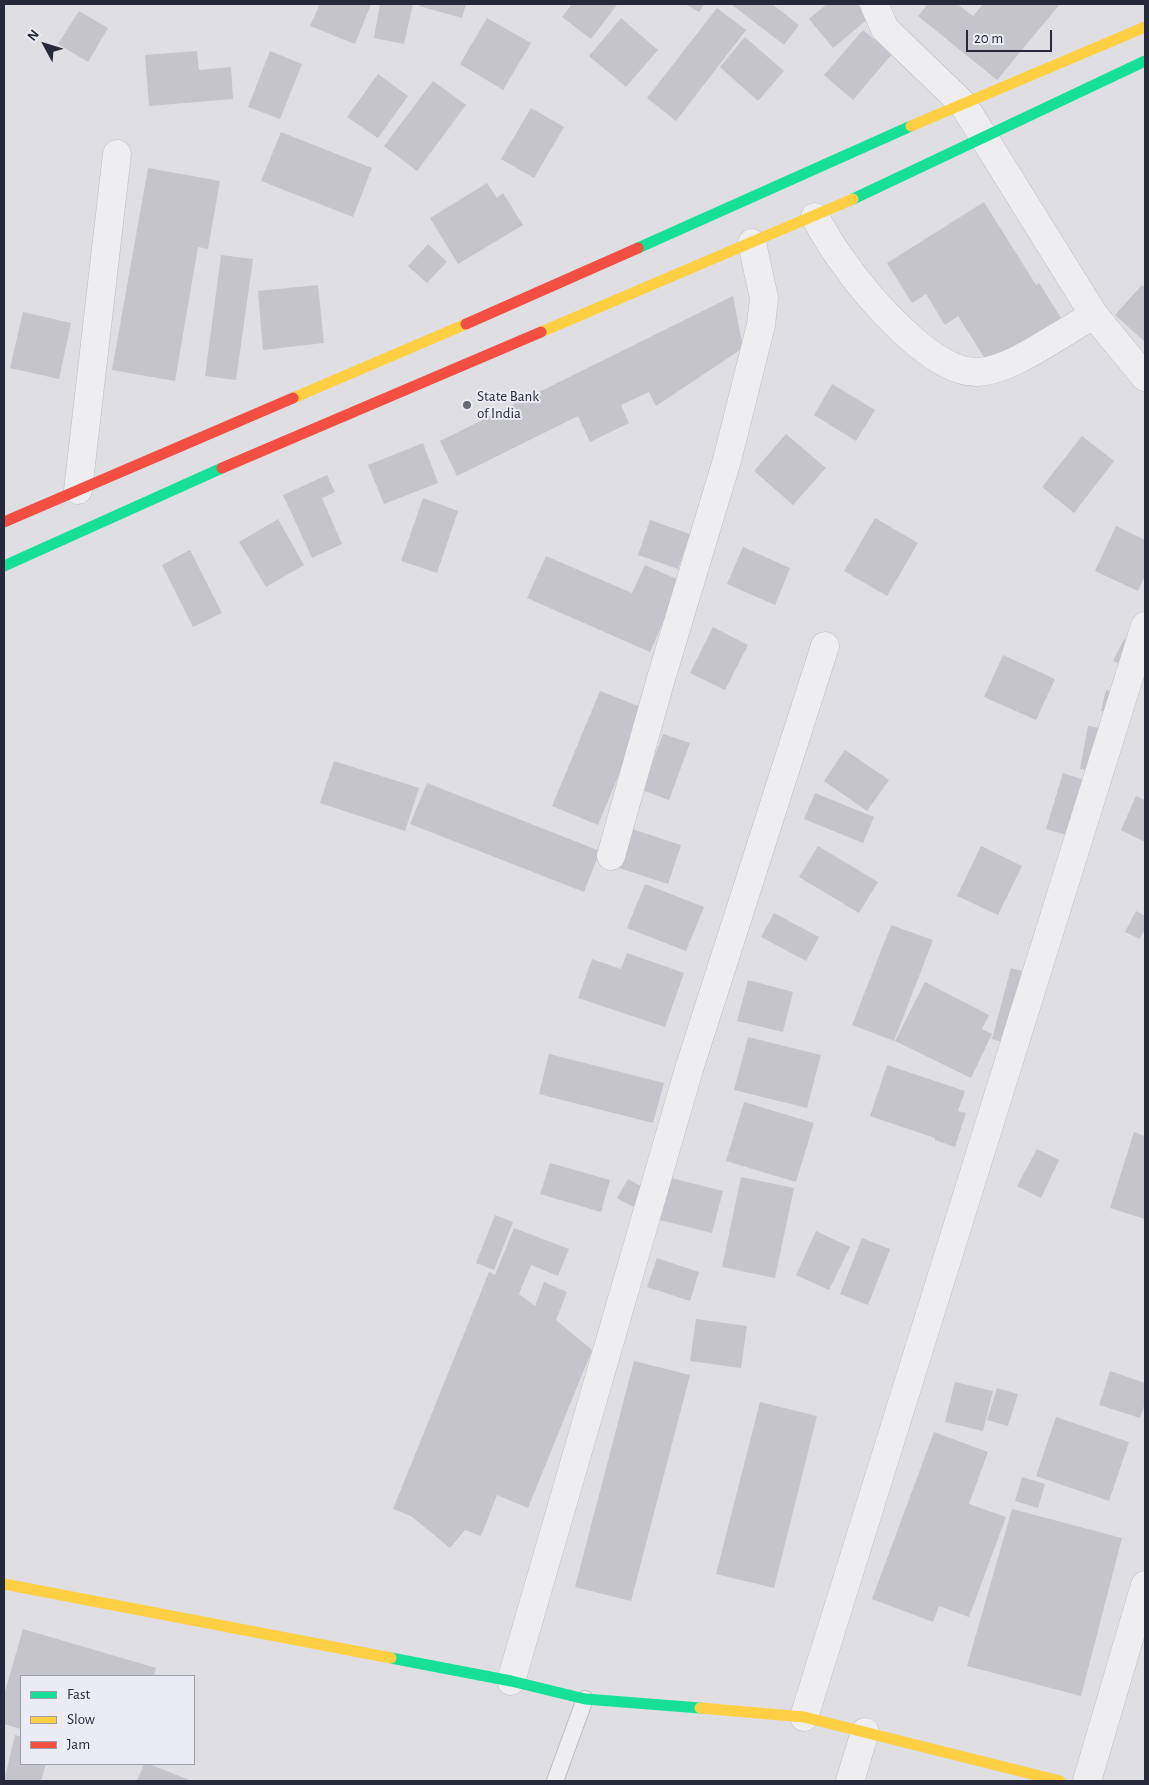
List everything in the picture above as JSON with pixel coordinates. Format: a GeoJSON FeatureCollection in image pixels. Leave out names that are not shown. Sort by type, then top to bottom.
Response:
{"type":"FeatureCollection","features":[{"type":"Feature","properties":{"kind":"street"},"geometry":{"type":"LineString","coordinates":[[874,4],[885,29],[963,104],[1094,315],[1145,377]]}},
{"type":"Feature","properties":{"kind":"street"},"geometry":{"type":"LineString","coordinates":[[4,522],[499,316],[963,104],[1145,27]]}},
{"type":"Feature","properties":{"kind":"street"},"geometry":{"type":"LineString","coordinates":[[4,566],[507,341],[815,217],[1145,61]]}},
{"type":"Feature","properties":{"kind":"street"},"geometry":{"type":"LineString","coordinates":[[78,490],[117,154]]}},
{"type":"Feature","properties":{"kind":"street"},"geometry":{"type":"LineString","coordinates":[[815,217],[841,260],[899,329],[951,368],[978,372],[1006,366],[1094,315]]}},
{"type":"Feature","properties":{"kind":"street"},"geometry":{"type":"LineString","coordinates":[[611,856],[660,682],[727,460],[761,325],[764,298],[752,243]]}},
{"type":"Feature","properties":{"kind":"street"},"geometry":{"type":"LineString","coordinates":[[804,1717],[1145,626]]}},
{"type":"Feature","properties":{"kind":"street"},"geometry":{"type":"LineString","coordinates":[[511,1681],[689,1069],[825,646]]}},
{"type":"Feature","properties":{"kind":"street"},"geometry":{"type":"LineString","coordinates":[[4,1584],[511,1681],[585,1700],[804,1717],[1060,1781]]}},
{"type":"Feature","properties":{"kind":"street"},"geometry":{"type":"LineString","coordinates":[[1087,1781],[1145,1585]]}},
{"type":"Feature","properties":{"kind":"street"},"geometry":{"type":"LineString","coordinates":[[850,1781],[866,1732]]}},
{"type":"Feature","properties":{"kind":"lane"},"geometry":{"type":"LineString","coordinates":[[555,1781],[585,1700]]}},
{"type":"Feature","properties":{"kind":"building"},"geometry":{"type":"Polygon","coordinates":[[[320,4],[371,4],[355,44],[310,26],[320,4]]]}},
{"type":"Feature","properties":{"kind":"building"},"geometry":{"type":"Polygon","coordinates":[[[380,4],[413,4],[404,44],[374,38],[380,4]]]}},
{"type":"Feature","properties":{"kind":"building"},"geometry":{"type":"Polygon","coordinates":[[[420,4],[466,4],[462,18],[419,6],[420,4]]]}},
{"type":"Feature","properties":{"kind":"building"},"geometry":{"type":"Polygon","coordinates":[[[572,4],[617,5],[591,39],[562,17],[572,4]]]}},
{"type":"Feature","properties":{"kind":"building"},"geometry":{"type":"Polygon","coordinates":[[[685,4],[705,4],[699,12],[685,4]]]}},
{"type":"Feature","properties":{"kind":"building"},"geometry":{"type":"Polygon","coordinates":[[[731,4],[772,4],[799,25],[784,45],[731,4]]]}},
{"type":"Feature","properties":{"kind":"building"},"geometry":{"type":"Polygon","coordinates":[[[827,4],[857,4],[869,18],[833,48],[809,19],[827,4]]]}},
{"type":"Feature","properties":{"kind":"building"},"geometry":{"type":"Polygon","coordinates":[[[928,4],[957,4],[973,16],[983,4],[1060,4],[997,80],[918,16],[928,4]]]}},
{"type":"Feature","properties":{"kind":"building"},"geometry":{"type":"Polygon","coordinates":[[[717,8],[746,30],[676,121],[647,98],[717,8]]]}},
{"type":"Feature","properties":{"kind":"building"},"geometry":{"type":"Polygon","coordinates":[[[79,11],[108,28],[88,62],[58,44],[79,11]]]}},
{"type":"Feature","properties":{"kind":"building"},"geometry":{"type":"Polygon","coordinates":[[[487,18],[531,43],[503,90],[460,64],[487,18]]]}},
{"type":"Feature","properties":{"kind":"building"},"geometry":{"type":"Polygon","coordinates":[[[621,18],[658,50],[626,87],[589,56],[621,18]]]}},
{"type":"Feature","properties":{"kind":"building"},"geometry":{"type":"Polygon","coordinates":[[[863,30],[892,54],[853,100],[824,75],[863,30]]]}},
{"type":"Feature","properties":{"kind":"building"},"geometry":{"type":"Polygon","coordinates":[[[745,37],[784,71],[758,101],[720,67],[745,37]]]}},
{"type":"Feature","properties":{"kind":"building"},"geometry":{"type":"Polygon","coordinates":[[[197,51],[199,70],[231,67],[233,99],[149,106],[145,55],[197,51]]]}},
{"type":"Feature","properties":{"kind":"building"},"geometry":{"type":"Polygon","coordinates":[[[270,51],[302,64],[280,119],[248,107],[270,51]]]}},
{"type":"Feature","properties":{"kind":"building"},"geometry":{"type":"Polygon","coordinates":[[[378,74],[408,96],[378,138],[347,117],[378,74]]]}},
{"type":"Feature","properties":{"kind":"building"},"geometry":{"type":"Polygon","coordinates":[[[433,81],[466,105],[417,171],[384,146],[433,81]]]}},
{"type":"Feature","properties":{"kind":"building"},"geometry":{"type":"Polygon","coordinates":[[[531,108],[564,127],[534,178],[501,159],[531,108]]]}},
{"type":"Feature","properties":{"kind":"building"},"geometry":{"type":"Polygon","coordinates":[[[281,132],[372,168],[353,217],[261,181],[281,132]]]}},
{"type":"Feature","properties":{"kind":"building"},"geometry":{"type":"Polygon","coordinates":[[[148,168],[220,181],[208,249],[198,247],[175,381],[112,370],[148,168]]]}},
{"type":"Feature","properties":{"kind":"building"},"geometry":{"type":"Polygon","coordinates":[[[487,183],[497,198],[503,193],[523,225],[458,264],[430,218],[487,183]]]}},
{"type":"Feature","properties":{"kind":"building"},"geometry":{"type":"Polygon","coordinates":[[[984,202],[1036,285],[1039,283],[1063,321],[991,368],[958,316],[945,325],[926,294],[912,303],[887,263],[984,202]]]}},
{"type":"Feature","properties":{"kind":"building"},"geometry":{"type":"Polygon","coordinates":[[[428,244],[447,262],[427,283],[408,266],[428,244]]]}},
{"type":"Feature","properties":{"kind":"building"},"geometry":{"type":"Polygon","coordinates":[[[221,255],[253,259],[236,380],[205,376],[221,255]]]}},
{"type":"Feature","properties":{"kind":"building"},"geometry":{"type":"Polygon","coordinates":[[[318,285],[324,343],[263,350],[258,291],[318,285]]]}},
{"type":"Feature","properties":{"kind":"building"},"geometry":{"type":"Polygon","coordinates":[[[1142,285],[1145,288],[1145,342],[1115,315],[1142,285]]]}},
{"type":"Feature","properties":{"kind":"building"},"geometry":{"type":"Polygon","coordinates":[[[733,296],[743,348],[656,406],[649,392],[621,405],[629,423],[590,442],[578,416],[457,476],[440,441],[733,296]]]}},
{"type":"Feature","properties":{"kind":"building"},"geometry":{"type":"Polygon","coordinates":[[[23,312],[71,323],[59,379],[10,368],[23,312]]]}},
{"type":"Feature","properties":{"kind":"building"},"geometry":{"type":"Polygon","coordinates":[[[832,384],[875,410],[856,441],[814,415],[832,384]]]}},
{"type":"Feature","properties":{"kind":"building"},"geometry":{"type":"Polygon","coordinates":[[[786,434],[826,468],[793,505],[754,471],[786,434]]]}},
{"type":"Feature","properties":{"kind":"building"},"geometry":{"type":"Polygon","coordinates":[[[1082,436],[1114,461],[1074,513],[1042,487],[1082,436]]]}},
{"type":"Feature","properties":{"kind":"building"},"geometry":{"type":"Polygon","coordinates":[[[423,443],[438,483],[384,504],[368,465],[423,443]]]}},
{"type":"Feature","properties":{"kind":"building"},"geometry":{"type":"Polygon","coordinates":[[[327,475],[335,492],[322,498],[342,544],[312,558],[283,495],[327,475]]]}},
{"type":"Feature","properties":{"kind":"building"},"geometry":{"type":"Polygon","coordinates":[[[423,498],[458,511],[437,573],[401,561],[423,498]]]}},
{"type":"Feature","properties":{"kind":"building"},"geometry":{"type":"Polygon","coordinates":[[[875,518],[918,543],[887,596],[844,571],[875,518]]]}},
{"type":"Feature","properties":{"kind":"building"},"geometry":{"type":"Polygon","coordinates":[[[278,519],[304,565],[266,587],[239,542],[278,519]]]}},
{"type":"Feature","properties":{"kind":"building"},"geometry":{"type":"Polygon","coordinates":[[[650,520],[690,534],[678,569],[638,555],[650,520]]]}},
{"type":"Feature","properties":{"kind":"building"},"geometry":{"type":"Polygon","coordinates":[[[1116,526],[1145,540],[1145,576],[1138,591],[1095,571],[1116,526]]]}},
{"type":"Feature","properties":{"kind":"building"},"geometry":{"type":"Polygon","coordinates":[[[743,547],[790,568],[775,605],[727,584],[743,547]]]}},
{"type":"Feature","properties":{"kind":"building"},"geometry":{"type":"Polygon","coordinates":[[[190,550],[222,613],[193,627],[162,565],[190,550]]]}},
{"type":"Feature","properties":{"kind":"building"},"geometry":{"type":"Polygon","coordinates":[[[546,556],[632,593],[645,565],[681,581],[650,652],[527,598],[546,556]]]}},
{"type":"Feature","properties":{"kind":"building"},"geometry":{"type":"Polygon","coordinates":[[[713,627],[748,645],[725,690],[690,673],[713,627]]]}},
{"type":"Feature","properties":{"kind":"building"},"geometry":{"type":"Polygon","coordinates":[[[1124,639],[1139,646],[1128,668],[1113,661],[1124,639]]]}},
{"type":"Feature","properties":{"kind":"building"},"geometry":{"type":"Polygon","coordinates":[[[1003,655],[1055,679],[1036,720],[984,697],[1003,655]]]}},
{"type":"Feature","properties":{"kind":"building"},"geometry":{"type":"Polygon","coordinates":[[[1106,690],[1122,693],[1118,714],[1101,711],[1106,690]]]}},
{"type":"Feature","properties":{"kind":"building"},"geometry":{"type":"Polygon","coordinates":[[[600,691],[646,709],[598,825],[552,806],[600,691]]]}},
{"type":"Feature","properties":{"kind":"building"},"geometry":{"type":"Polygon","coordinates":[[[1088,726],[1106,729],[1099,772],[1080,769],[1088,726]]]}},
{"type":"Feature","properties":{"kind":"building"},"geometry":{"type":"Polygon","coordinates":[[[663,734],[690,743],[669,800],[642,790],[663,734]]]}},
{"type":"Feature","properties":{"kind":"building"},"geometry":{"type":"Polygon","coordinates":[[[845,750],[889,780],[867,811],[824,781],[845,750]]]}},
{"type":"Feature","properties":{"kind":"building"},"geometry":{"type":"Polygon","coordinates":[[[334,761],[419,788],[405,831],[320,803],[334,761]]]}},
{"type":"Feature","properties":{"kind":"building"},"geometry":{"type":"Polygon","coordinates":[[[1063,773],[1087,781],[1070,836],[1046,829],[1063,773]]]}},
{"type":"Feature","properties":{"kind":"building"},"geometry":{"type":"Polygon","coordinates":[[[427,783],[600,851],[584,892],[410,824],[427,783]]]}},
{"type":"Feature","properties":{"kind":"building"},"geometry":{"type":"Polygon","coordinates":[[[815,793],[874,817],[863,843],[804,819],[815,793]]]}},
{"type":"Feature","properties":{"kind":"building"},"geometry":{"type":"Polygon","coordinates":[[[1136,796],[1145,800],[1145,842],[1121,830],[1136,796]]]}},
{"type":"Feature","properties":{"kind":"building"},"geometry":{"type":"Polygon","coordinates":[[[629,828],[681,845],[668,884],[616,867],[629,828]]]}},
{"type":"Feature","properties":{"kind":"building"},"geometry":{"type":"Polygon","coordinates":[[[818,846],[878,882],[859,913],[799,877],[818,846]]]}},
{"type":"Feature","properties":{"kind":"building"},"geometry":{"type":"Polygon","coordinates":[[[981,846],[1022,866],[998,915],[957,896],[981,846]]]}},
{"type":"Feature","properties":{"kind":"building"},"geometry":{"type":"Polygon","coordinates":[[[645,884],[704,907],[686,951],[627,928],[645,884]]]}},
{"type":"Feature","properties":{"kind":"building"},"geometry":{"type":"Polygon","coordinates":[[[1136,911],[1145,916],[1145,929],[1140,939],[1125,932],[1136,911]]]}},
{"type":"Feature","properties":{"kind":"building"},"geometry":{"type":"Polygon","coordinates":[[[774,913],[819,937],[806,961],[761,937],[774,913]]]}},
{"type":"Feature","properties":{"kind":"building"},"geometry":{"type":"Polygon","coordinates":[[[891,925],[933,940],[894,1041],[852,1025],[891,925]]]}},
{"type":"Feature","properties":{"kind":"building"},"geometry":{"type":"Polygon","coordinates":[[[627,953],[684,973],[665,1027],[578,998],[592,959],[621,969],[627,953]]]}},
{"type":"Feature","properties":{"kind":"building"},"geometry":{"type":"Polygon","coordinates":[[[1011,968],[1033,974],[1013,1045],[992,1039],[1011,968]]]}},
{"type":"Feature","properties":{"kind":"building"},"geometry":{"type":"Polygon","coordinates":[[[748,980],[793,992],[783,1032],[737,1021],[748,980]]]}},
{"type":"Feature","properties":{"kind":"building"},"geometry":{"type":"Polygon","coordinates":[[[925,982],[989,1015],[982,1029],[992,1034],[971,1078],[895,1041],[925,982]]]}},
{"type":"Feature","properties":{"kind":"building"},"geometry":{"type":"Polygon","coordinates":[[[748,1037],[821,1055],[807,1108],[734,1090],[748,1037]]]}},
{"type":"Feature","properties":{"kind":"building"},"geometry":{"type":"Polygon","coordinates":[[[549,1054],[664,1083],[653,1123],[539,1094],[549,1054]]]}},
{"type":"Feature","properties":{"kind":"building"},"geometry":{"type":"Polygon","coordinates":[[[887,1065],[965,1091],[958,1111],[966,1113],[955,1147],[935,1140],[935,1138],[870,1116],[887,1065]]]}},
{"type":"Feature","properties":{"kind":"building"},"geometry":{"type":"Polygon","coordinates":[[[744,1102],[814,1123],[796,1182],[726,1161],[744,1102]]]}},
{"type":"Feature","properties":{"kind":"building"},"geometry":{"type":"Polygon","coordinates":[[[1134,1132],[1145,1136],[1145,1219],[1110,1208],[1134,1132]]]}},
{"type":"Feature","properties":{"kind":"building"},"geometry":{"type":"Polygon","coordinates":[[[1037,1149],[1059,1160],[1041,1198],[1017,1186],[1037,1149]]]}},
{"type":"Feature","properties":{"kind":"building"},"geometry":{"type":"Polygon","coordinates":[[[550,1163],[610,1180],[601,1212],[540,1194],[550,1163]]]}},
{"type":"Feature","properties":{"kind":"building"},"geometry":{"type":"Polygon","coordinates":[[[741,1177],[794,1188],[775,1278],[722,1267],[741,1177]]]}},
{"type":"Feature","properties":{"kind":"building"},"geometry":{"type":"Polygon","coordinates":[[[671,1178],[723,1191],[712,1233],[660,1220],[671,1178]]]}},
{"type":"Feature","properties":{"kind":"building"},"geometry":{"type":"Polygon","coordinates":[[[628,1179],[644,1188],[633,1207],[617,1198],[628,1179]]]}},
{"type":"Feature","properties":{"kind":"building"},"geometry":{"type":"Polygon","coordinates":[[[495,1215],[513,1222],[494,1270],[476,1263],[495,1215]]]}},
{"type":"Feature","properties":{"kind":"building"},"geometry":{"type":"Polygon","coordinates":[[[514,1228],[569,1249],[558,1276],[531,1265],[519,1294],[535,1306],[544,1282],[567,1292],[556,1320],[592,1350],[528,1508],[497,1495],[481,1536],[465,1530],[450,1548],[411,1516],[393,1509],[489,1272],[495,1275],[514,1228]]]}},
{"type":"Feature","properties":{"kind":"building"},"geometry":{"type":"Polygon","coordinates":[[[816,1231],[850,1247],[829,1290],[796,1275],[816,1231]]]}},
{"type":"Feature","properties":{"kind":"building"},"geometry":{"type":"Polygon","coordinates":[[[862,1238],[890,1249],[868,1305],[840,1294],[862,1238]]]}},
{"type":"Feature","properties":{"kind":"building"},"geometry":{"type":"Polygon","coordinates":[[[657,1258],[699,1272],[690,1301],[647,1287],[657,1258]]]}},
{"type":"Feature","properties":{"kind":"building"},"geometry":{"type":"Polygon","coordinates":[[[696,1319],[747,1326],[741,1368],[690,1361],[696,1319]]]}},
{"type":"Feature","properties":{"kind":"building"},"geometry":{"type":"Polygon","coordinates":[[[634,1361],[690,1375],[631,1601],[575,1587],[634,1361]]]}},
{"type":"Feature","properties":{"kind":"building"},"geometry":{"type":"Polygon","coordinates":[[[1110,1371],[1145,1383],[1145,1403],[1140,1418],[1099,1405],[1110,1371]]]}},
{"type":"Feature","properties":{"kind":"building"},"geometry":{"type":"Polygon","coordinates":[[[955,1382],[993,1391],[983,1431],[945,1422],[955,1382]]]}},
{"type":"Feature","properties":{"kind":"building"},"geometry":{"type":"Polygon","coordinates":[[[997,1388],[1018,1394],[1008,1426],[987,1420],[997,1388]]]}},
{"type":"Feature","properties":{"kind":"building"},"geometry":{"type":"Polygon","coordinates":[[[760,1402],[817,1416],[774,1588],[716,1574],[760,1402]]]}},
{"type":"Feature","properties":{"kind":"building"},"geometry":{"type":"Polygon","coordinates":[[[1056,1417],[1129,1442],[1109,1501],[1036,1476],[1056,1417]]]}},
{"type":"Feature","properties":{"kind":"building"},"geometry":{"type":"Polygon","coordinates":[[[934,1432],[988,1452],[969,1504],[1006,1517],[969,1617],[939,1606],[933,1622],[872,1599],[934,1432]]]}},
{"type":"Feature","properties":{"kind":"building"},"geometry":{"type":"Polygon","coordinates":[[[1022,1477],[1045,1484],[1038,1508],[1015,1501],[1022,1477]]]}},
{"type":"Feature","properties":{"kind":"building"},"geometry":{"type":"Polygon","coordinates":[[[1012,1509],[1122,1538],[1081,1696],[967,1666],[1012,1509]]]}},
{"type":"Feature","properties":{"kind":"building"},"geometry":{"type":"Polygon","coordinates":[[[23,1629],[156,1668],[154,1675],[20,1675],[20,1729],[4,1724],[4,1695],[23,1629]]]}},
{"type":"Feature","properties":{"kind":"building"},"geometry":{"type":"Polygon","coordinates":[[[15,1735],[20,1737],[20,1765],[46,1765],[41,1781],[4,1781],[15,1735]]]}},
{"type":"Feature","properties":{"kind":"building"},"geometry":{"type":"Polygon","coordinates":[[[144,1765],[152,1765],[192,1781],[137,1781],[144,1765]]]}},
{"type":"Feature","properties":{"kind":"traffic: fast"},"geometry":{"type":"LineString","coordinates":[[853,199],[1145,61]]}},
{"type":"Feature","properties":{"kind":"traffic: fast"},"geometry":{"type":"LineString","coordinates":[[638,248],[911,126]]}},
{"type":"Feature","properties":{"kind":"traffic: fast"},"geometry":{"type":"LineString","coordinates":[[4,566],[222,468]]}},
{"type":"Feature","properties":{"kind":"traffic: fast"},"geometry":{"type":"LineString","coordinates":[[391,1658],[511,1681],[585,1699],[700,1708]]}},
{"type":"Feature","properties":{"kind":"traffic: slow"},"geometry":{"type":"LineString","coordinates":[[911,126],[1145,27]]}},
{"type":"Feature","properties":{"kind":"traffic: slow"},"geometry":{"type":"LineString","coordinates":[[541,332],[853,199]]}},
{"type":"Feature","properties":{"kind":"traffic: slow"},"geometry":{"type":"LineString","coordinates":[[293,398],[466,324]]}},
{"type":"Feature","properties":{"kind":"traffic: slow"},"geometry":{"type":"LineString","coordinates":[[4,1584],[391,1658]]}},
{"type":"Feature","properties":{"kind":"traffic: slow"},"geometry":{"type":"LineString","coordinates":[[700,1708],[804,1717],[1060,1781]]}},
{"type":"Feature","properties":{"kind":"traffic: jam"},"geometry":{"type":"LineString","coordinates":[[466,324],[638,248]]}},
{"type":"Feature","properties":{"kind":"traffic: jam"},"geometry":{"type":"LineString","coordinates":[[222,468],[541,332]]}},
{"type":"Feature","properties":{"kind":"traffic: jam"},"geometry":{"type":"LineString","coordinates":[[4,522],[293,398]]}},
{"type":"Feature","properties":{"kind":"place","name":"State Bank of India"},"geometry":{"type":"Point","coordinates":[467,405]}}]}
